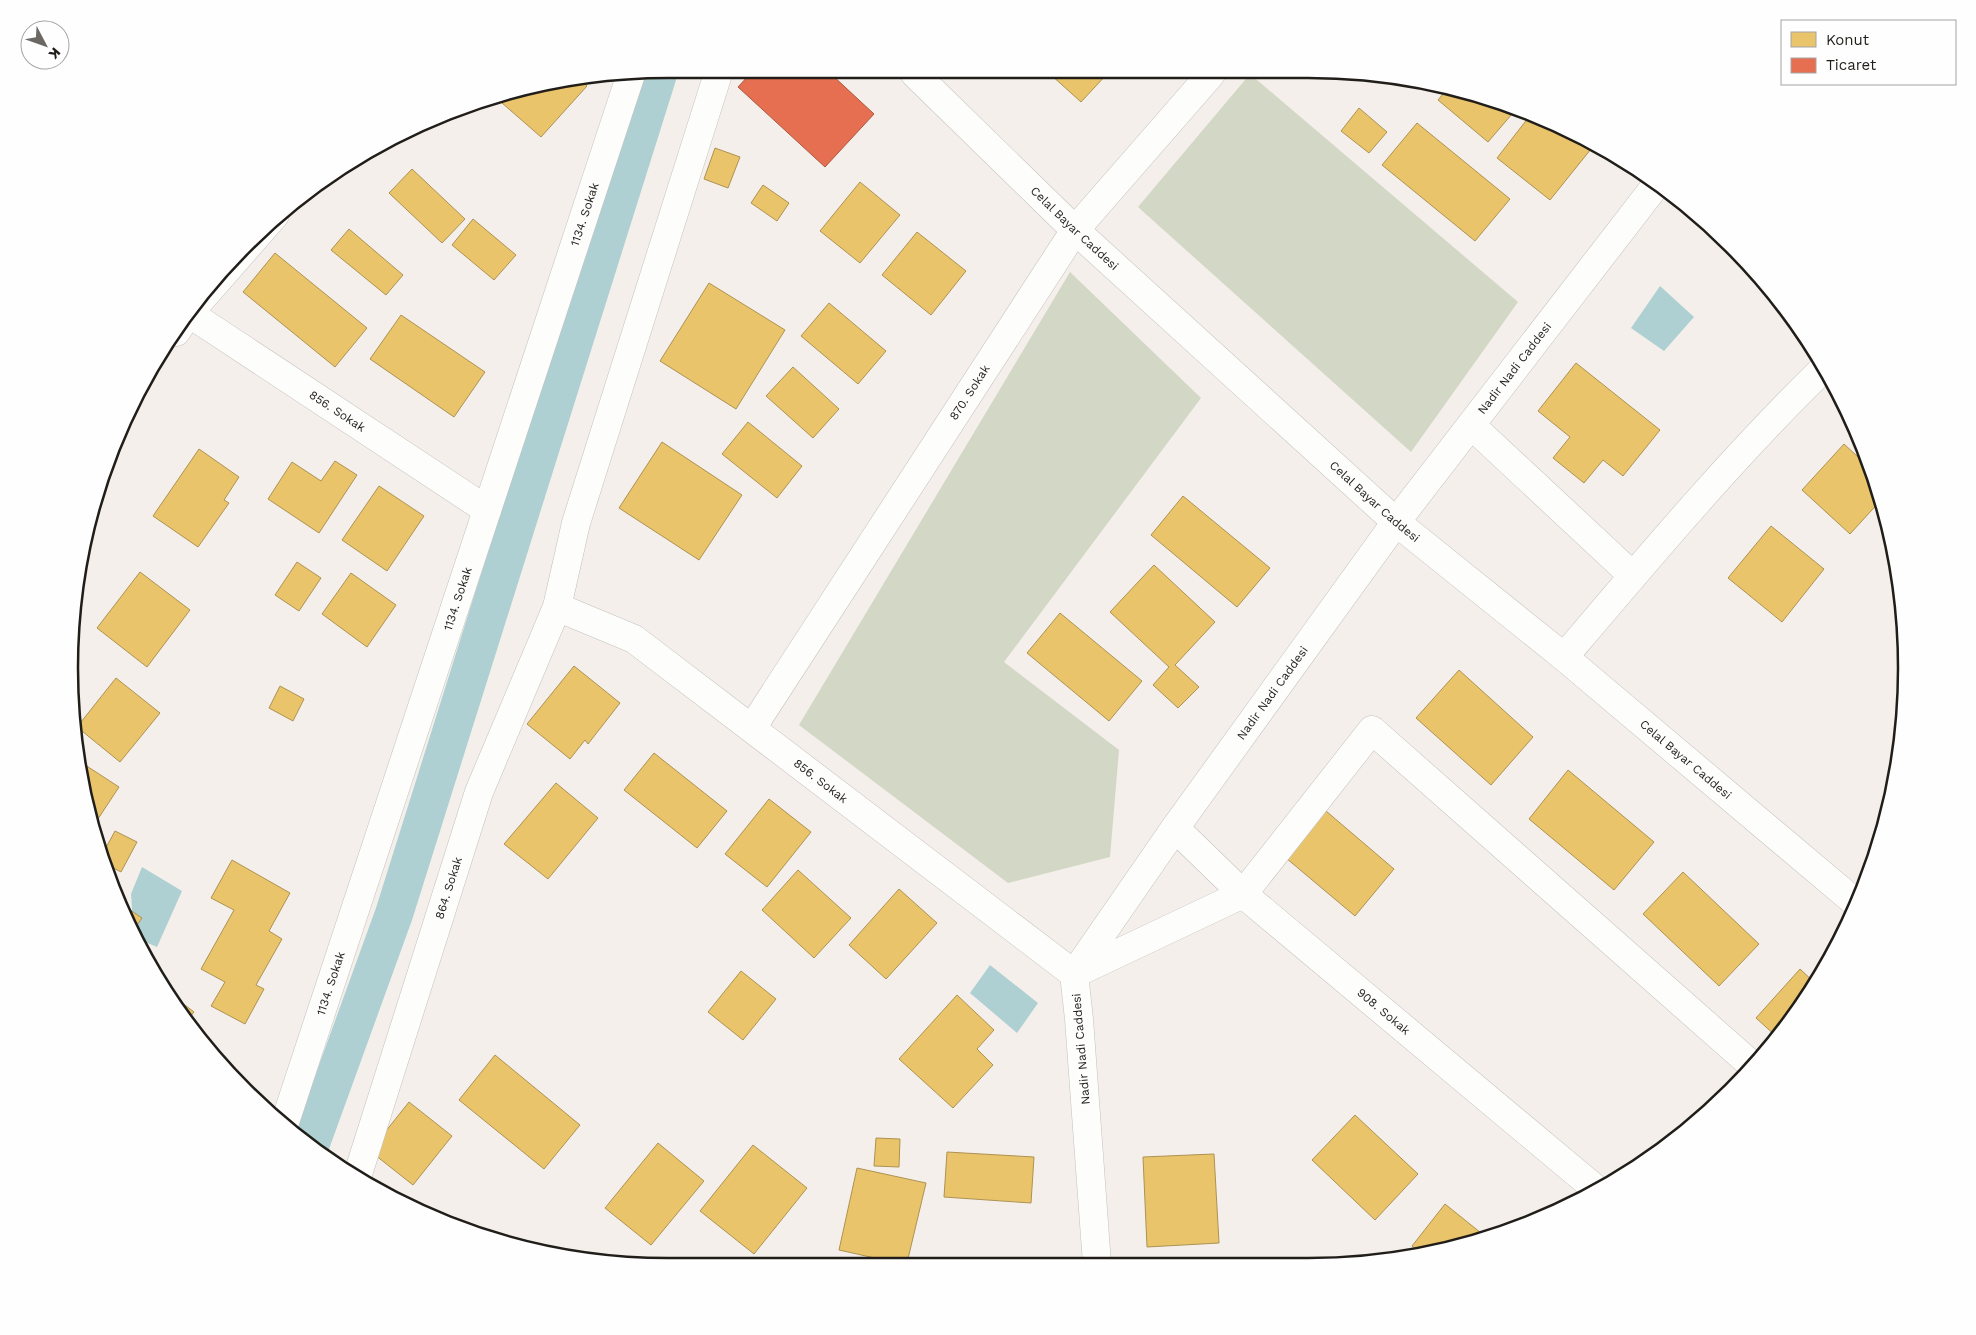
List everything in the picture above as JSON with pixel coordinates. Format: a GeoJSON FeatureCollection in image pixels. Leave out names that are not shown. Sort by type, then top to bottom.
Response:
{"type":"FeatureCollection","features":[{"type":"Feature","properties":{"kind":"street","name":"864. Sokak"},"geometry":{"type":"LineString","coordinates":[[359,1170],[479,792],[557,607],[576,523],[717,78]]}},
{"type":"Feature","properties":{"kind":"street","name":"Celal Bayar Caddesi"},"geometry":{"type":"LineString","coordinates":[[919,78],[1076,230],[1396,522],[1564,657],[1851,899]]}},
{"type":"Feature","properties":{"kind":"street","name":"870. Sokak"},"geometry":{"type":"LineString","coordinates":[[752,728],[1076,230],[1208,78]]}},
{"type":"Feature","properties":{"kind":"street","name":"1134. Sokak"},"geometry":{"type":"LineString","coordinates":[[286,1118],[629,79]]}},
{"type":"Feature","properties":{"kind":"street","name":"Nadir Nadi Caddesi"},"geometry":{"type":"LineString","coordinates":[[1097,1258],[1080,1019],[1074,974],[1175,828],[1396,522],[1654,189]]}},
{"type":"Feature","properties":{"kind":"street","name":"856. Sokak"},"geometry":{"type":"LineString","coordinates":[[189,322],[487,510]]}},
{"type":"Feature","properties":{"kind":"street"},"geometry":{"type":"LineString","coordinates":[[1564,657],[1694,504],[1819,373]]}},
{"type":"Feature","properties":{"kind":"street"},"geometry":{"type":"LineString","coordinates":[[1471,425],[1633,576]]}},
{"type":"Feature","properties":{"kind":"street","name":"856. Sokak"},"geometry":{"type":"LineString","coordinates":[[557,607],[634,639],[1074,974]]}},
{"type":"Feature","properties":{"kind":"street"},"geometry":{"type":"LineString","coordinates":[[1074,974],[1243,894],[1372,730],[1748,1062]]}},
{"type":"Feature","properties":{"kind":"street","name":"908. Sokak"},"geometry":{"type":"LineString","coordinates":[[1175,828],[1243,894],[1590,1185]]}},
{"type":"Feature","properties":{"kind":"green space"},"geometry":{"type":"Polygon","coordinates":[[[1247,78],[1255,78],[1518,302],[1411,452],[1138,207],[1247,78]]]}},
{"type":"Feature","properties":{"kind":"green space"},"geometry":{"type":"Polygon","coordinates":[[[1070,272],[1201,398],[1004,662],[1119,750],[1110,857],[1008,883],[799,725],[1070,272]]]}},
{"type":"Feature","properties":{"kind":"water"},"geometry":{"type":"Polygon","coordinates":[[[1660,286],[1694,317],[1664,351],[1631,328],[1660,286]]]}},
{"type":"Feature","properties":{"kind":"water"},"geometry":{"type":"Polygon","coordinates":[[[142,867],[182,891],[157,947],[146,942],[138,928],[133,916],[131,894],[142,867]]]}},
{"type":"Feature","properties":{"kind":"water"},"geometry":{"type":"Polygon","coordinates":[[[990,965],[1038,1003],[1017,1033],[970,993],[990,965]]]}},
{"type":"Feature","properties":{"kind":"building: Konut"},"geometry":{"type":"Polygon","coordinates":[[[1054,78],[1103,78],[1081,102],[1054,78]]]}},
{"type":"Feature","properties":{"kind":"building: Konut"},"geometry":{"type":"Polygon","coordinates":[[[585,84],[587,86],[541,137],[501,102],[552,89],[585,84]]]}},
{"type":"Feature","properties":{"kind":"building: Konut"},"geometry":{"type":"Polygon","coordinates":[[[1443,94],[1512,114],[1488,142],[1438,100],[1443,94]]]}},
{"type":"Feature","properties":{"kind":"building: Konut"},"geometry":{"type":"Polygon","coordinates":[[[1359,108],[1387,132],[1369,153],[1341,131],[1359,108]]]}},
{"type":"Feature","properties":{"kind":"building: Konut"},"geometry":{"type":"Polygon","coordinates":[[[1527,119],[1590,150],[1550,200],[1497,158],[1527,119]]]}},
{"type":"Feature","properties":{"kind":"building: Konut"},"geometry":{"type":"Polygon","coordinates":[[[1417,123],[1510,199],[1475,241],[1382,165],[1417,123]]]}},
{"type":"Feature","properties":{"kind":"building: Konut"},"geometry":{"type":"Polygon","coordinates":[[[715,148],[740,157],[728,188],[704,179],[715,148]]]}},
{"type":"Feature","properties":{"kind":"building: Konut"},"geometry":{"type":"Polygon","coordinates":[[[412,169],[465,219],[442,243],[389,193],[412,169]]]}},
{"type":"Feature","properties":{"kind":"building: Konut"},"geometry":{"type":"Polygon","coordinates":[[[860,182],[900,215],[860,263],[820,231],[860,182]]]}},
{"type":"Feature","properties":{"kind":"building: Konut"},"geometry":{"type":"Polygon","coordinates":[[[763,185],[789,203],[777,221],[751,203],[763,185]]]}},
{"type":"Feature","properties":{"kind":"building: Konut"},"geometry":{"type":"Polygon","coordinates":[[[473,219],[516,255],[494,280],[452,245],[473,219]]]}},
{"type":"Feature","properties":{"kind":"building: Konut"},"geometry":{"type":"Polygon","coordinates":[[[349,229],[403,275],[386,295],[331,250],[349,229]]]}},
{"type":"Feature","properties":{"kind":"building: Konut"},"geometry":{"type":"Polygon","coordinates":[[[917,232],[966,271],[931,315],[882,275],[917,232]]]}},
{"type":"Feature","properties":{"kind":"building: Konut"},"geometry":{"type":"Polygon","coordinates":[[[275,253],[367,328],[335,367],[243,292],[275,253]]]}},
{"type":"Feature","properties":{"kind":"building: Konut"},"geometry":{"type":"Polygon","coordinates":[[[709,283],[785,330],[736,409],[660,361],[709,283]]]}},
{"type":"Feature","properties":{"kind":"building: Konut"},"geometry":{"type":"Polygon","coordinates":[[[829,303],[886,351],[858,384],[801,336],[829,303]]]}},
{"type":"Feature","properties":{"kind":"building: Konut"},"geometry":{"type":"Polygon","coordinates":[[[401,315],[485,372],[454,417],[370,359],[401,315]]]}},
{"type":"Feature","properties":{"kind":"building: Konut"},"geometry":{"type":"Polygon","coordinates":[[[1576,363],[1660,430],[1623,476],[1603,460],[1584,483],[1553,458],[1570,437],[1538,411],[1576,363]]]}},
{"type":"Feature","properties":{"kind":"building: Konut"},"geometry":{"type":"Polygon","coordinates":[[[793,367],[839,409],[813,438],[766,396],[793,367]]]}},
{"type":"Feature","properties":{"kind":"building: Konut"},"geometry":{"type":"Polygon","coordinates":[[[748,422],[802,466],[777,498],[722,454],[748,422]]]}},
{"type":"Feature","properties":{"kind":"building: Konut"},"geometry":{"type":"Polygon","coordinates":[[[662,442],[742,495],[699,560],[619,508],[662,442]]]}},
{"type":"Feature","properties":{"kind":"building: Konut"},"geometry":{"type":"Polygon","coordinates":[[[1844,444],[1860,459],[1875,506],[1850,534],[1802,490],[1844,444]]]}},
{"type":"Feature","properties":{"kind":"building: Konut"},"geometry":{"type":"Polygon","coordinates":[[[199,449],[239,477],[224,500],[229,503],[198,547],[153,516],[199,449]]]}},
{"type":"Feature","properties":{"kind":"building: Konut"},"geometry":{"type":"Polygon","coordinates":[[[335,461],[357,475],[319,533],[268,499],[292,462],[321,481],[335,461]]]}},
{"type":"Feature","properties":{"kind":"building: Konut"},"geometry":{"type":"Polygon","coordinates":[[[379,486],[424,516],[387,571],[342,540],[379,486]]]}},
{"type":"Feature","properties":{"kind":"building: Konut"},"geometry":{"type":"Polygon","coordinates":[[[1183,496],[1270,568],[1237,607],[1151,535],[1183,496]]]}},
{"type":"Feature","properties":{"kind":"building: Konut"},"geometry":{"type":"Polygon","coordinates":[[[1771,526],[1824,569],[1782,622],[1728,578],[1771,526]]]}},
{"type":"Feature","properties":{"kind":"building: Konut"},"geometry":{"type":"Polygon","coordinates":[[[297,562],[321,578],[299,611],[275,595],[297,562]]]}},
{"type":"Feature","properties":{"kind":"building: Konut"},"geometry":{"type":"Polygon","coordinates":[[[1154,565],[1215,622],[1175,665],[1199,687],[1178,708],[1153,685],[1169,667],[1110,612],[1154,565]]]}},
{"type":"Feature","properties":{"kind":"building: Konut"},"geometry":{"type":"Polygon","coordinates":[[[140,572],[190,610],[147,667],[97,628],[140,572]]]}},
{"type":"Feature","properties":{"kind":"building: Konut"},"geometry":{"type":"Polygon","coordinates":[[[351,573],[396,605],[367,647],[322,614],[351,573]]]}},
{"type":"Feature","properties":{"kind":"building: Konut"},"geometry":{"type":"Polygon","coordinates":[[[1060,613],[1142,681],[1109,721],[1027,653],[1060,613]]]}},
{"type":"Feature","properties":{"kind":"building: Konut"},"geometry":{"type":"Polygon","coordinates":[[[574,666],[620,703],[588,744],[585,740],[570,759],[527,724],[574,666]]]}},
{"type":"Feature","properties":{"kind":"building: Konut"},"geometry":{"type":"Polygon","coordinates":[[[1459,670],[1533,737],[1491,785],[1416,718],[1459,670]]]}},
{"type":"Feature","properties":{"kind":"building: Konut"},"geometry":{"type":"Polygon","coordinates":[[[116,678],[160,713],[120,762],[82,731],[81,722],[116,678]]]}},
{"type":"Feature","properties":{"kind":"building: Konut"},"geometry":{"type":"Polygon","coordinates":[[[280,686],[304,699],[293,721],[269,708],[280,686]]]}},
{"type":"Feature","properties":{"kind":"building: Konut"},"geometry":{"type":"Polygon","coordinates":[[[654,753],[727,811],[697,848],[624,790],[654,753]]]}},
{"type":"Feature","properties":{"kind":"building: Konut"},"geometry":{"type":"Polygon","coordinates":[[[86,766],[119,787],[98,819],[86,766]]]}},
{"type":"Feature","properties":{"kind":"building: Konut"},"geometry":{"type":"Polygon","coordinates":[[[1568,770],[1654,842],[1614,890],[1529,819],[1568,770]]]}},
{"type":"Feature","properties":{"kind":"building: Konut"},"geometry":{"type":"Polygon","coordinates":[[[556,783],[598,818],[548,879],[504,844],[556,783]]]}},
{"type":"Feature","properties":{"kind":"building: Konut"},"geometry":{"type":"Polygon","coordinates":[[[769,799],[811,832],[767,887],[725,854],[769,799]]]}},
{"type":"Feature","properties":{"kind":"building: Konut"},"geometry":{"type":"Polygon","coordinates":[[[1326,811],[1394,869],[1355,916],[1286,858],[1326,811]]]}},
{"type":"Feature","properties":{"kind":"building: Konut"},"geometry":{"type":"Polygon","coordinates":[[[115,831],[137,842],[121,872],[113,868],[106,847],[115,831]]]}},
{"type":"Feature","properties":{"kind":"building: Konut"},"geometry":{"type":"Polygon","coordinates":[[[232,860],[290,893],[269,931],[282,939],[256,985],[264,989],[245,1024],[211,1006],[225,982],[201,969],[234,910],[211,898],[232,860]]]}},
{"type":"Feature","properties":{"kind":"building: Konut"},"geometry":{"type":"Polygon","coordinates":[[[798,870],[851,918],[814,958],[762,910],[798,870]]]}},
{"type":"Feature","properties":{"kind":"building: Konut"},"geometry":{"type":"Polygon","coordinates":[[[1683,872],[1759,944],[1719,986],[1643,914],[1683,872]]]}},
{"type":"Feature","properties":{"kind":"building: Konut"},"geometry":{"type":"Polygon","coordinates":[[[899,889],[937,923],[886,979],[849,945],[899,889]]]}},
{"type":"Feature","properties":{"kind":"building: Konut"},"geometry":{"type":"Polygon","coordinates":[[[130,910],[142,918],[137,925],[130,910]]]}},
{"type":"Feature","properties":{"kind":"building: Konut"},"geometry":{"type":"Polygon","coordinates":[[[1800,969],[1809,978],[1772,1033],[1756,1018],[1800,969]]]}},
{"type":"Feature","properties":{"kind":"building: Konut"},"geometry":{"type":"Polygon","coordinates":[[[741,971],[776,999],[743,1040],[708,1012],[741,971]]]}},
{"type":"Feature","properties":{"kind":"building: Konut"},"geometry":{"type":"Polygon","coordinates":[[[957,995],[994,1030],[977,1049],[993,1065],[953,1108],[899,1059],[957,995]]]}},
{"type":"Feature","properties":{"kind":"building: Konut"},"geometry":{"type":"Polygon","coordinates":[[[183,1003],[194,1012],[191,1016],[183,1003]]]}},
{"type":"Feature","properties":{"kind":"building: Konut"},"geometry":{"type":"Polygon","coordinates":[[[495,1055],[580,1125],[544,1169],[459,1100],[495,1055]]]}},
{"type":"Feature","properties":{"kind":"building: Konut"},"geometry":{"type":"Polygon","coordinates":[[[409,1102],[452,1136],[413,1185],[370,1151],[409,1102]]]}},
{"type":"Feature","properties":{"kind":"building: Konut"},"geometry":{"type":"Polygon","coordinates":[[[1355,1115],[1418,1174],[1375,1220],[1312,1160],[1355,1115]]]}},
{"type":"Feature","properties":{"kind":"building: Konut"},"geometry":{"type":"Polygon","coordinates":[[[876,1138],[900,1139],[899,1167],[874,1166],[876,1138]]]}},
{"type":"Feature","properties":{"kind":"building: Konut"},"geometry":{"type":"Polygon","coordinates":[[[658,1143],[704,1181],[651,1245],[605,1208],[658,1143]]]}},
{"type":"Feature","properties":{"kind":"building: Konut"},"geometry":{"type":"Polygon","coordinates":[[[753,1145],[807,1188],[754,1254],[700,1211],[753,1145]]]}},
{"type":"Feature","properties":{"kind":"building: Konut"},"geometry":{"type":"Polygon","coordinates":[[[947,1152],[1034,1157],[1031,1203],[944,1197],[947,1152]]]}},
{"type":"Feature","properties":{"kind":"building: Konut"},"geometry":{"type":"Polygon","coordinates":[[[1214,1154],[1219,1243],[1147,1247],[1143,1157],[1214,1154]]]}},
{"type":"Feature","properties":{"kind":"building: Konut"},"geometry":{"type":"Polygon","coordinates":[[[857,1168],[926,1183],[908,1258],[875,1258],[839,1250],[857,1168]]]}},
{"type":"Feature","properties":{"kind":"building: Konut"},"geometry":{"type":"Polygon","coordinates":[[[1445,1204],[1479,1232],[1424,1246],[1414,1248],[1412,1246],[1445,1204]]]}},
{"type":"Feature","properties":{"kind":"building: Ticaret"},"geometry":{"type":"Polygon","coordinates":[[[746,78],[835,78],[874,114],[825,167],[738,87],[746,78]]]}},
{"type":"Feature","properties":{"kind":"waterway"},"geometry":{"type":"LineString","coordinates":[[312,1139],[394,914],[657,78]]}}]}
